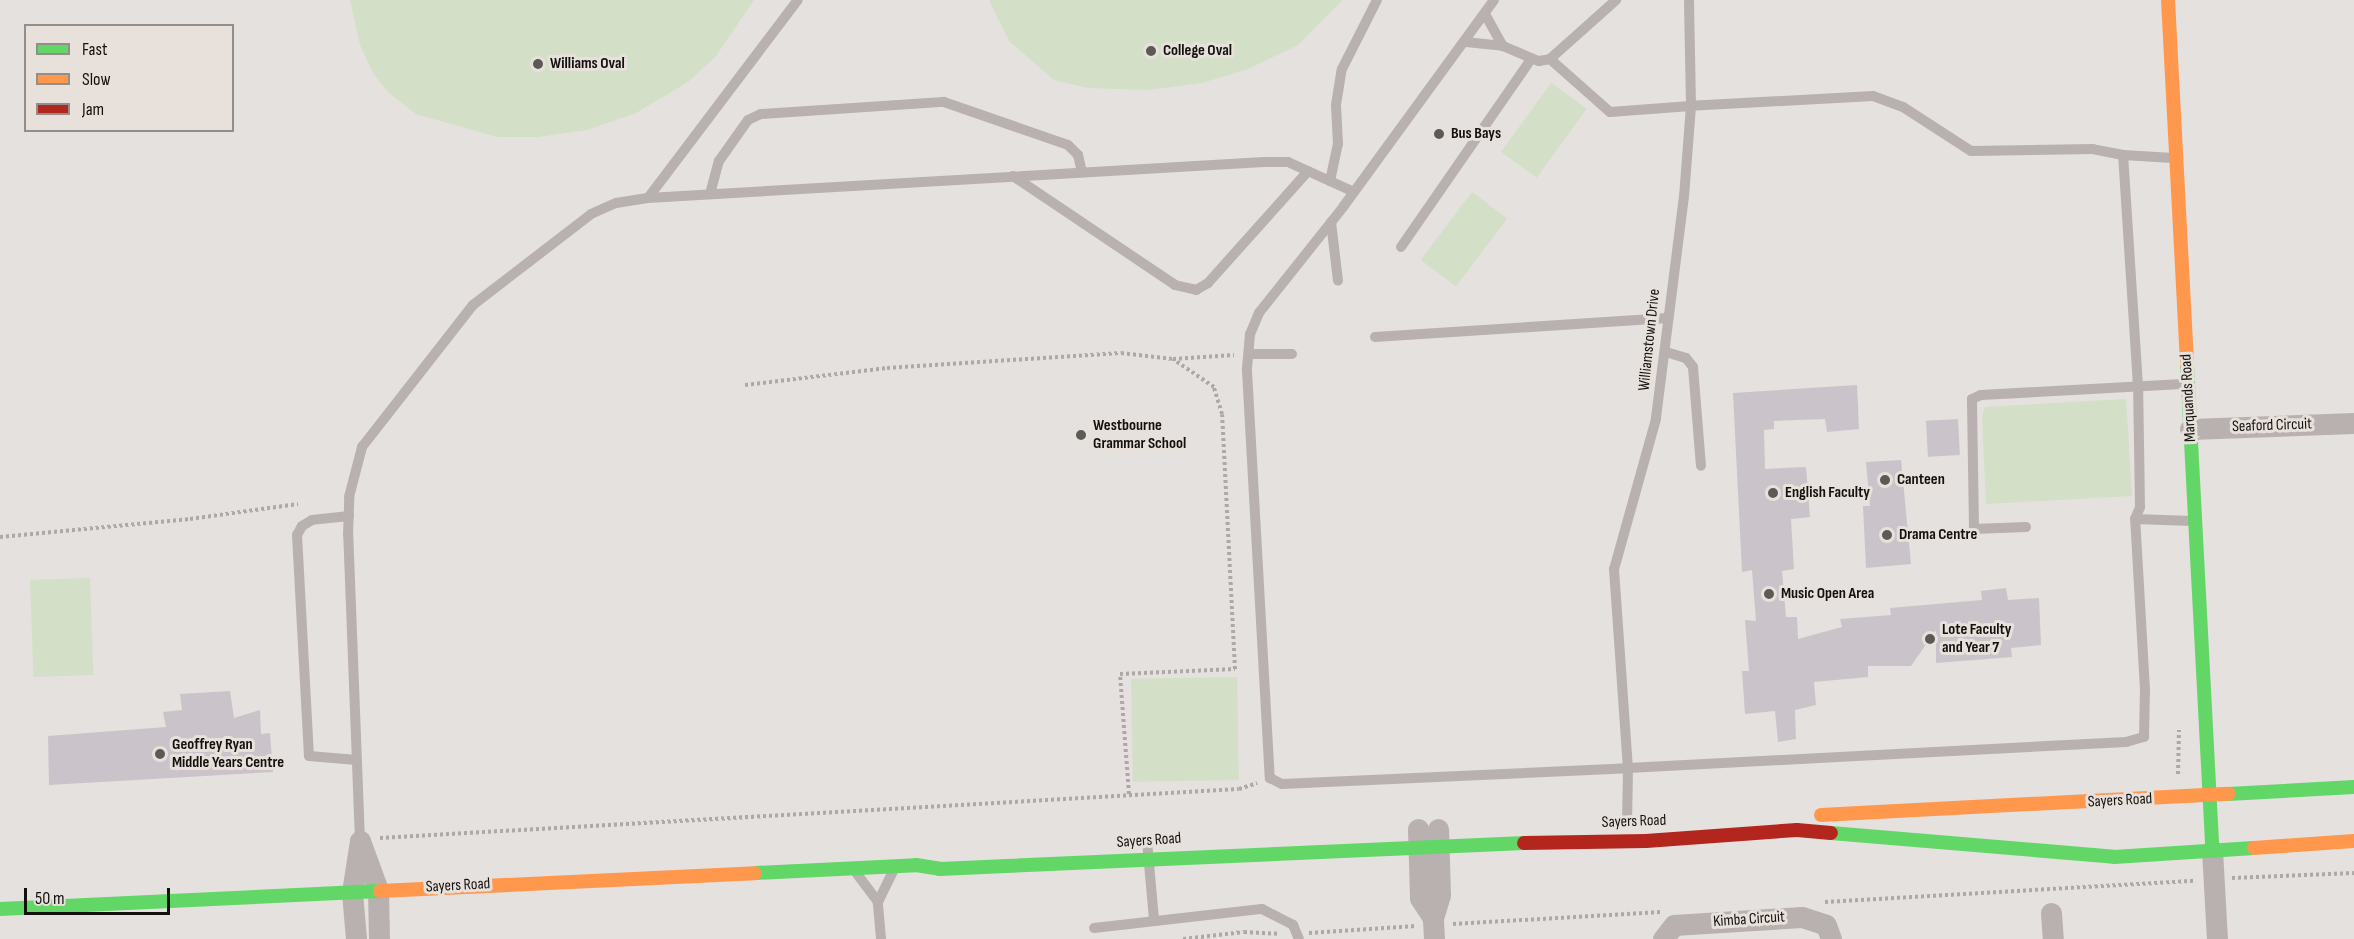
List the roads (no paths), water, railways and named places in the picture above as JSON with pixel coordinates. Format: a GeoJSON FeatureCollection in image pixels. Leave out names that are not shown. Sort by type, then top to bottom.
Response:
{"type":"FeatureCollection","features":[{"type":"Feature","properties":{"kind":"main road","name":"Marquands Road"},"geometry":{"type":"LineString","coordinates":[[2168,0],[2212,850]]}},
{"type":"Feature","properties":{"kind":"main road","name":"Sayers Road"},"geometry":{"type":"LineString","coordinates":[[1770,817],[2354,787]]}},
{"type":"Feature","properties":{"kind":"main road"},"geometry":{"type":"LineString","coordinates":[[1627,823],[1638,831],[1760,826],[1797,830]]}},
{"type":"Feature","properties":{"kind":"main road","name":"Sayers Road"},"geometry":{"type":"LineString","coordinates":[[0,909],[916,865],[940,869],[1148,859],[1430,834],[1707,838],[1797,830],[2114,858],[2354,841]]}},
{"type":"Feature","properties":{"kind":"main road","name":"Sayers Road"},"geometry":{"type":"LineString","coordinates":[[1141,841],[1165,840]]}},
{"type":"Feature","properties":{"kind":"main road","name":"Sayers Road"},"geometry":{"type":"LineString","coordinates":[[916,865],[937,856],[1008,851]]}},
{"type":"Feature","properties":{"kind":"street","name":"Seaford Circuit"},"geometry":{"type":"LineString","coordinates":[[2190,429],[2354,423]]}},
{"type":"Feature","properties":{"kind":"street"},"geometry":{"type":"LineString","coordinates":[[1430,834],[1440,895],[1433,918],[1434,939]]}},
{"type":"Feature","properties":{"kind":"street"},"geometry":{"type":"LineString","coordinates":[[360,841],[378,890],[379,939]]}},
{"type":"Feature","properties":{"kind":"street"},"geometry":{"type":"LineString","coordinates":[[356,939],[352,892],[360,841]]}},
{"type":"Feature","properties":{"kind":"street"},"geometry":{"type":"LineString","coordinates":[[2212,850],[2217,939]]}},
{"type":"Feature","properties":{"kind":"street"},"geometry":{"type":"LineString","coordinates":[[2051,913],[2053,939]]}},
{"type":"Feature","properties":{"kind":"street","name":"Kimba Circuit"},"geometry":{"type":"LineString","coordinates":[[1663,939],[1674,925],[1802,917],[1826,926],[1831,939]]}},
{"type":"Feature","properties":{"kind":"lane"},"geometry":{"type":"LineString","coordinates":[[648,198],[798,0]]}},
{"type":"Feature","properties":{"kind":"lane"},"geometry":{"type":"LineString","coordinates":[[1330,181],[1338,144],[1336,105],[1342,69],[1377,0]]}},
{"type":"Feature","properties":{"kind":"lane"},"geometry":{"type":"LineString","coordinates":[[1494,0],[1466,42],[1354,192],[1259,314],[1250,334],[1258,617],[1269,778],[1282,784],[2127,742],[2144,737],[2145,690],[2135,519],[2140,507],[2138,386],[2123,155]]}},
{"type":"Feature","properties":{"kind":"lane"},"geometry":{"type":"LineString","coordinates":[[1466,42],[1503,46],[1532,59],[1550,59],[1617,0]]}},
{"type":"Feature","properties":{"kind":"lane","name":"Williamstown Drive"},"geometry":{"type":"LineString","coordinates":[[1627,823],[1628,768],[1614,569],[1641,483],[1666,352],[1667,318],[1684,196],[1691,106],[1689,0]]}},
{"type":"Feature","properties":{"kind":"lane"},"geometry":{"type":"LineString","coordinates":[[1485,14],[1503,46]]}},
{"type":"Feature","properties":{"kind":"lane"},"geometry":{"type":"LineString","coordinates":[[1401,247],[1532,59]]}},
{"type":"Feature","properties":{"kind":"lane"},"geometry":{"type":"LineString","coordinates":[[1550,59],[1610,112],[1874,96],[1903,107],[1971,151],[2093,149],[2123,155],[2176,158]]}},
{"type":"Feature","properties":{"kind":"lane"},"geometry":{"type":"LineString","coordinates":[[710,194],[719,161],[748,120],[761,114],[944,102],[1068,146],[1078,155],[1082,172]]}},
{"type":"Feature","properties":{"kind":"lane"},"geometry":{"type":"LineString","coordinates":[[360,841],[349,496],[362,447],[473,305],[591,214],[616,203],[648,198],[1264,162],[1288,162],[1354,192]]}},
{"type":"Feature","properties":{"kind":"lane"},"geometry":{"type":"LineString","coordinates":[[1013,176],[1175,285],[1196,290],[1208,283],[1308,171]]}},
{"type":"Feature","properties":{"kind":"lane"},"geometry":{"type":"LineString","coordinates":[[1331,222],[1338,281]]}},
{"type":"Feature","properties":{"kind":"lane"},"geometry":{"type":"LineString","coordinates":[[1375,337],[1667,318]]}},
{"type":"Feature","properties":{"kind":"lane"},"geometry":{"type":"LineString","coordinates":[[1666,352],[1686,358],[1693,367],[1701,466]]}},
{"type":"Feature","properties":{"kind":"lane"},"geometry":{"type":"LineString","coordinates":[[1249,354],[1292,354]]}},
{"type":"Feature","properties":{"kind":"lane"},"geometry":{"type":"LineString","coordinates":[[2026,527],[1974,529],[1972,399],[1981,395],[2188,384]]}},
{"type":"Feature","properties":{"kind":"lane"},"geometry":{"type":"LineString","coordinates":[[349,516],[312,520],[302,526],[297,535],[309,756],[357,760]]}},
{"type":"Feature","properties":{"kind":"lane"},"geometry":{"type":"LineString","coordinates":[[2135,519],[2195,520]]}},
{"type":"Feature","properties":{"kind":"lane"},"geometry":{"type":"LineString","coordinates":[[1141,841],[1148,859],[1154,919]]}},
{"type":"Feature","properties":{"kind":"lane"},"geometry":{"type":"LineString","coordinates":[[881,936],[878,902],[895,866]]}},
{"type":"Feature","properties":{"kind":"lane"},"geometry":{"type":"LineString","coordinates":[[852,868],[878,902]]}},
{"type":"Feature","properties":{"kind":"lane"},"geometry":{"type":"LineString","coordinates":[[1094,928],[1154,919],[1262,909],[1293,925],[1299,939]]}},
{"type":"Feature","properties":{"kind":"place","name":"College Oval"},"geometry":{"type":"Point","coordinates":[1151,51]}},
{"type":"Feature","properties":{"kind":"place","name":"Williams Oval"},"geometry":{"type":"Point","coordinates":[538,64]}},
{"type":"Feature","properties":{"kind":"place","name":"Bus Bays"},"geometry":{"type":"Point","coordinates":[1439,134]}},
{"type":"Feature","properties":{"kind":"place","name":"Westbourne Grammar School"},"geometry":{"type":"Point","coordinates":[1081,435]}},
{"type":"Feature","properties":{"kind":"place","name":"Canteen"},"geometry":{"type":"Point","coordinates":[1885,480]}},
{"type":"Feature","properties":{"kind":"place","name":"English Faculty"},"geometry":{"type":"Point","coordinates":[1773,493]}},
{"type":"Feature","properties":{"kind":"place","name":"Drama Centre"},"geometry":{"type":"Point","coordinates":[1887,535]}},
{"type":"Feature","properties":{"kind":"place","name":"Music Open Area"},"geometry":{"type":"Point","coordinates":[1769,594]}},
{"type":"Feature","properties":{"kind":"place","name":"Lote Faculty and Year 7"},"geometry":{"type":"Point","coordinates":[1930,639]}},
{"type":"Feature","properties":{"kind":"place","name":"Geoffrey Ryan Middle Years Centre"},"geometry":{"type":"Point","coordinates":[160,754]}}]}
